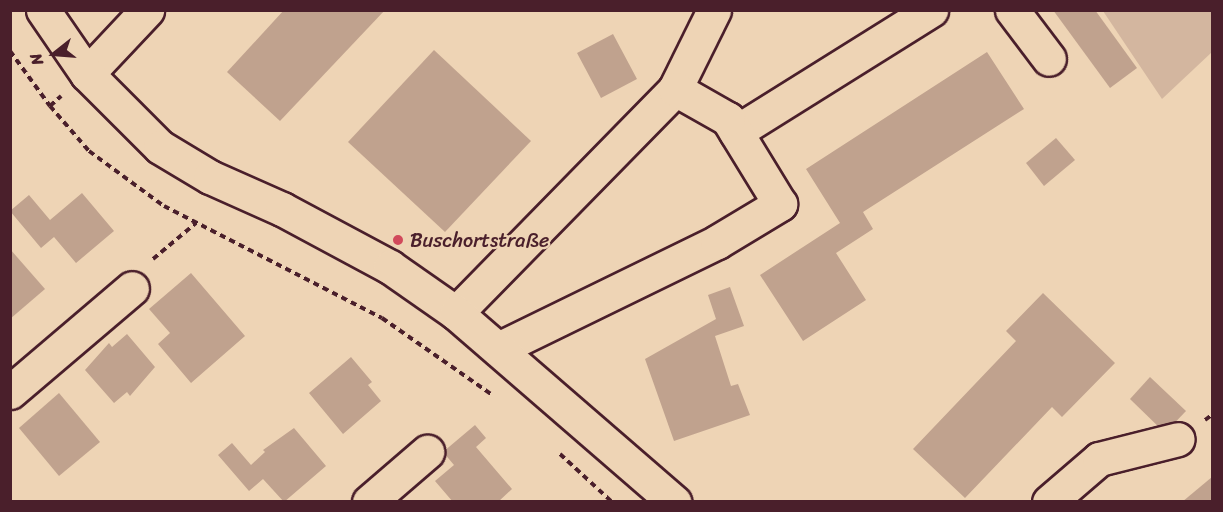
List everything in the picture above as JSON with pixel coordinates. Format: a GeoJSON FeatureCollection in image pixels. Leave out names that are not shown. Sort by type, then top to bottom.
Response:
{"type":"FeatureCollection","features":[{"type":"Feature","properties":{"kind":"main road"},"geometry":{"type":"LineString","coordinates":[[43,10],[87,74],[160,147],[210,177],[282,209],[390,267],[456,313],[674,501]]}},
{"type":"Feature","properties":{"kind":"main road"},"geometry":{"type":"LineString","coordinates":[[87,74],[147,10]]}},
{"type":"Feature","properties":{"kind":"main road"},"geometry":{"type":"LineString","coordinates":[[456,313],[675,89],[714,10]]}},
{"type":"Feature","properties":{"kind":"main road"},"geometry":{"type":"LineString","coordinates":[[736,132],[931,10]]}},
{"type":"Feature","properties":{"kind":"main road"},"geometry":{"type":"LineString","coordinates":[[1012,10],[1049,59]]}},
{"type":"Feature","properties":{"kind":"main road"},"geometry":{"type":"LineString","coordinates":[[498,349],[717,242],[780,204],[728,119],[675,89]]}},
{"type":"Feature","properties":{"kind":"main road"},"geometry":{"type":"LineString","coordinates":[[10,392],[132,288]]}},
{"type":"Feature","properties":{"kind":"main road"},"geometry":{"type":"LineString","coordinates":[[1049,501],[1099,459],[1178,439]]}},
{"type":"Feature","properties":{"kind":"main road"},"geometry":{"type":"LineString","coordinates":[[369,501],[427,453]]}},
{"type":"Feature","properties":{"kind":"path"},"geometry":{"type":"LineString","coordinates":[[10,51],[50,106],[89,150],[164,206],[382,318],[498,401]]}},
{"type":"Feature","properties":{"kind":"path"},"geometry":{"type":"LineString","coordinates":[[132,288],[137,272],[196,223]]}},
{"type":"Feature","properties":{"kind":"path"},"geometry":{"type":"LineString","coordinates":[[558,452],[612,501]]}},
{"type":"Feature","properties":{"kind":"shaded area"},"geometry":{"type":"Polygon","coordinates":[[[1103,11],[1212,11],[1212,52],[1162,99],[1103,11]]]}},
{"type":"Feature","properties":{"kind":"building"},"geometry":{"type":"Polygon","coordinates":[[[284,10],[385,10],[280,121],[227,72],[284,10]]]}},
{"type":"Feature","properties":{"kind":"building"},"geometry":{"type":"Polygon","coordinates":[[[1053,10],[1095,10],[1137,68],[1110,88],[1053,10]]]}},
{"type":"Feature","properties":{"kind":"building"},"geometry":{"type":"Polygon","coordinates":[[[613,34],[637,79],[601,98],[577,53],[613,34]]]}},
{"type":"Feature","properties":{"kind":"building"},"geometry":{"type":"Polygon","coordinates":[[[434,50],[531,141],[445,232],[348,142],[434,50]]]}},
{"type":"Feature","properties":{"kind":"building"},"geometry":{"type":"Polygon","coordinates":[[[987,52],[1024,109],[863,212],[873,229],[836,253],[866,300],[803,341],[760,275],[840,223],[806,169],[987,52]]]}},
{"type":"Feature","properties":{"kind":"building"},"geometry":{"type":"Polygon","coordinates":[[[1056,138],[1075,160],[1044,186],[1026,163],[1056,138]]]}},
{"type":"Feature","properties":{"kind":"building"},"geometry":{"type":"Polygon","coordinates":[[[82,193],[114,231],[76,263],[54,237],[41,248],[10,211],[29,195],[50,220],[82,193]]]}},
{"type":"Feature","properties":{"kind":"building"},"geometry":{"type":"Polygon","coordinates":[[[10,249],[45,289],[10,319],[10,249]]]}},
{"type":"Feature","properties":{"kind":"building"},"geometry":{"type":"Polygon","coordinates":[[[191,273],[245,336],[191,383],[158,344],[170,333],[149,309],[191,273]]]}},
{"type":"Feature","properties":{"kind":"building"},"geometry":{"type":"Polygon","coordinates":[[[730,287],[744,326],[715,336],[731,386],[738,384],[750,415],[674,441],[645,359],[716,319],[708,295],[730,287]]]}},
{"type":"Feature","properties":{"kind":"building"},"geometry":{"type":"Polygon","coordinates":[[[1043,293],[1115,363],[1062,417],[1052,407],[965,498],[913,449],[1016,341],[1006,331],[1043,293]]]}},
{"type":"Feature","properties":{"kind":"building"},"geometry":{"type":"Polygon","coordinates":[[[127,334],[155,367],[130,396],[127,392],[114,403],[85,370],[109,343],[112,347],[127,334]]]}},
{"type":"Feature","properties":{"kind":"building"},"geometry":{"type":"Polygon","coordinates":[[[351,357],[372,382],[368,385],[381,401],[343,434],[309,393],[351,357]]]}},
{"type":"Feature","properties":{"kind":"building"},"geometry":{"type":"Polygon","coordinates":[[[1150,377],[1186,411],[1165,433],[1130,399],[1150,377]]]}},
{"type":"Feature","properties":{"kind":"building"},"geometry":{"type":"Polygon","coordinates":[[[59,393],[100,442],[59,476],[19,428],[59,393]]]}},
{"type":"Feature","properties":{"kind":"building"},"geometry":{"type":"Polygon","coordinates":[[[475,425],[486,438],[476,447],[512,489],[498,502],[453,502],[435,481],[454,465],[443,452],[475,425]]]}},
{"type":"Feature","properties":{"kind":"building"},"geometry":{"type":"Polygon","coordinates":[[[294,428],[326,466],[284,502],[263,479],[249,491],[218,455],[232,443],[251,465],[265,452],[263,450],[294,428]]]}},
{"type":"Feature","properties":{"kind":"building"},"geometry":{"type":"Polygon","coordinates":[[[1212,477],[1212,502],[1182,502],[1212,477]]]}},
{"type":"Feature","properties":{"kind":"place","name":"Buschortstraße"},"geometry":{"type":"Point","coordinates":[398,240]}}]}
